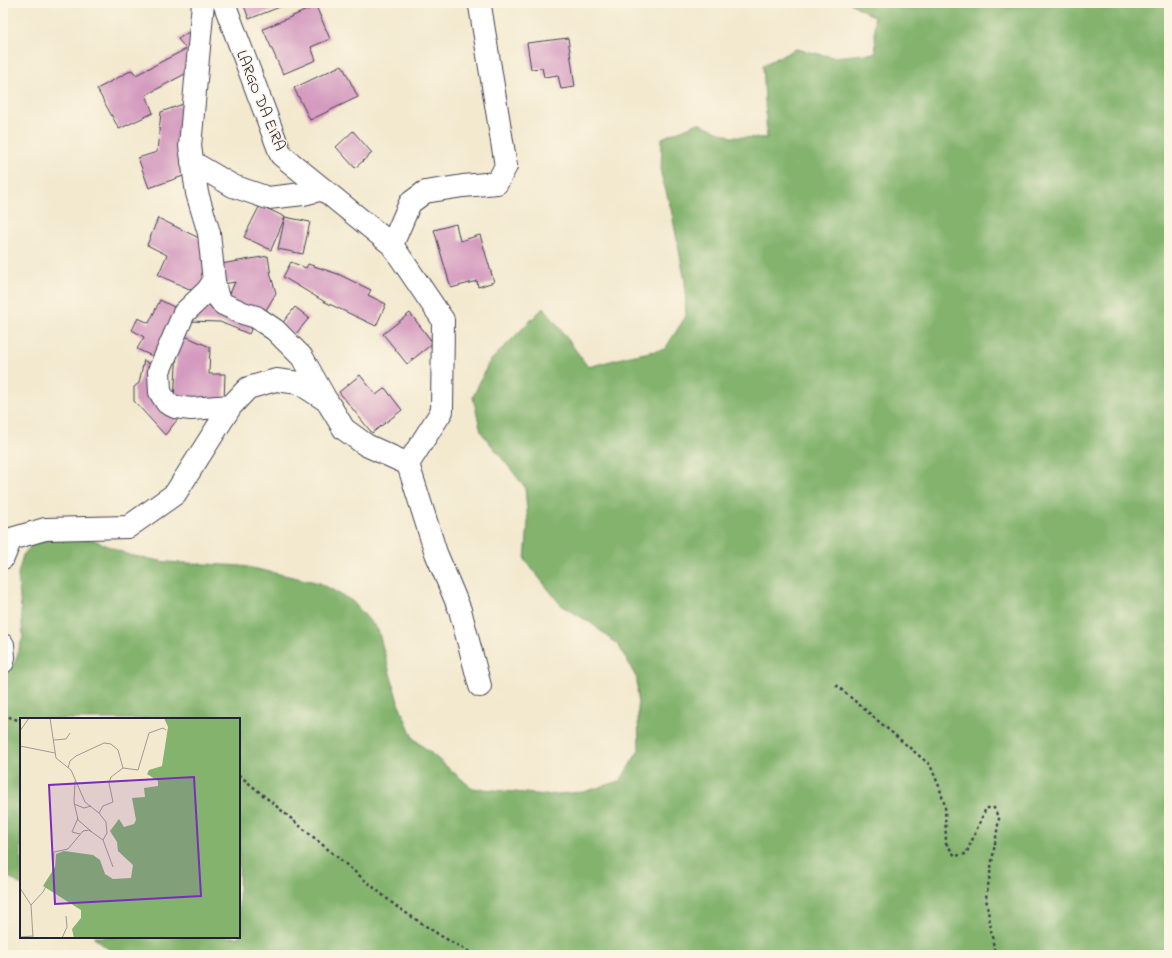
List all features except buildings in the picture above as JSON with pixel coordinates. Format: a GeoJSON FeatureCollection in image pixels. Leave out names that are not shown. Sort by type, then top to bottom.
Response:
{"type":"FeatureCollection","features":[{"type":"Feature","properties":{"kind":"street"},"geometry":{"type":"LineString","coordinates":[[203,3],[190,138],[197,193],[209,233],[214,282],[217,296],[223,304],[256,317],[276,330],[297,351],[344,429],[366,445],[408,464],[436,554],[460,610],[480,686]]}},
{"type":"Feature","properties":{"kind":"street","name":"LARGO DA EIRA"},"geometry":{"type":"LineString","coordinates":[[224,3],[281,155],[392,245],[443,320],[442,411],[408,464]]}},
{"type":"Feature","properties":{"kind":"street"},"geometry":{"type":"LineString","coordinates":[[392,245],[410,203],[425,192],[463,186],[497,183],[506,166],[480,6],[482,3]]}},
{"type":"Feature","properties":{"kind":"street"},"geometry":{"type":"LineString","coordinates":[[192,162],[232,186],[268,198],[304,194],[323,189]]}},
{"type":"Feature","properties":{"kind":"street"},"geometry":{"type":"LineString","coordinates":[[214,282],[207,291],[184,313],[159,371],[160,392],[167,403],[175,407],[191,408],[231,406]]}},
{"type":"Feature","properties":{"kind":"street"},"geometry":{"type":"LineString","coordinates":[[3,558],[11,539],[38,531],[128,527],[134,523],[175,494],[231,406],[248,388],[276,380],[299,383],[327,401]]}},
{"type":"Feature","properties":{"kind":"street"},"geometry":{"type":"LineString","coordinates":[[3,645],[3,662]]}},
{"type":"Feature","properties":{"kind":"path"},"geometry":{"type":"LineString","coordinates":[[836,685],[930,765],[939,786],[945,806],[946,843],[955,856],[966,854],[986,808],[994,808],[1000,819],[986,898],[995,955]]}},
{"type":"Feature","properties":{"kind":"path"},"geometry":{"type":"LineString","coordinates":[[3,715],[20,721]]}},
{"type":"Feature","properties":{"kind":"path"},"geometry":{"type":"LineString","coordinates":[[240,776],[397,907],[441,936],[475,955]]}},
{"type":"Feature","properties":{"kind":"path"},"geometry":{"type":"LineString","coordinates":[[1157,955],[1169,948]]}},
{"type":"Feature","properties":{"kind":"green space"},"geometry":{"type":"Polygon","coordinates":[[[850,3],[1169,3],[1169,955],[116,955],[94,938],[240,938],[240,718],[20,718],[20,884],[3,873],[3,677],[15,662],[23,637],[18,574],[23,555],[35,542],[61,537],[94,540],[129,555],[166,562],[243,566],[320,583],[352,601],[378,630],[398,702],[413,738],[472,788],[546,795],[584,792],[620,781],[639,750],[637,679],[619,646],[591,623],[561,605],[525,560],[528,523],[525,487],[481,432],[473,397],[489,362],[544,307],[588,367],[665,349],[686,316],[685,281],[671,209],[661,174],[662,138],[698,123],[732,137],[767,138],[763,65],[796,49],[833,57],[876,53],[874,17],[850,3]]]}}]}
